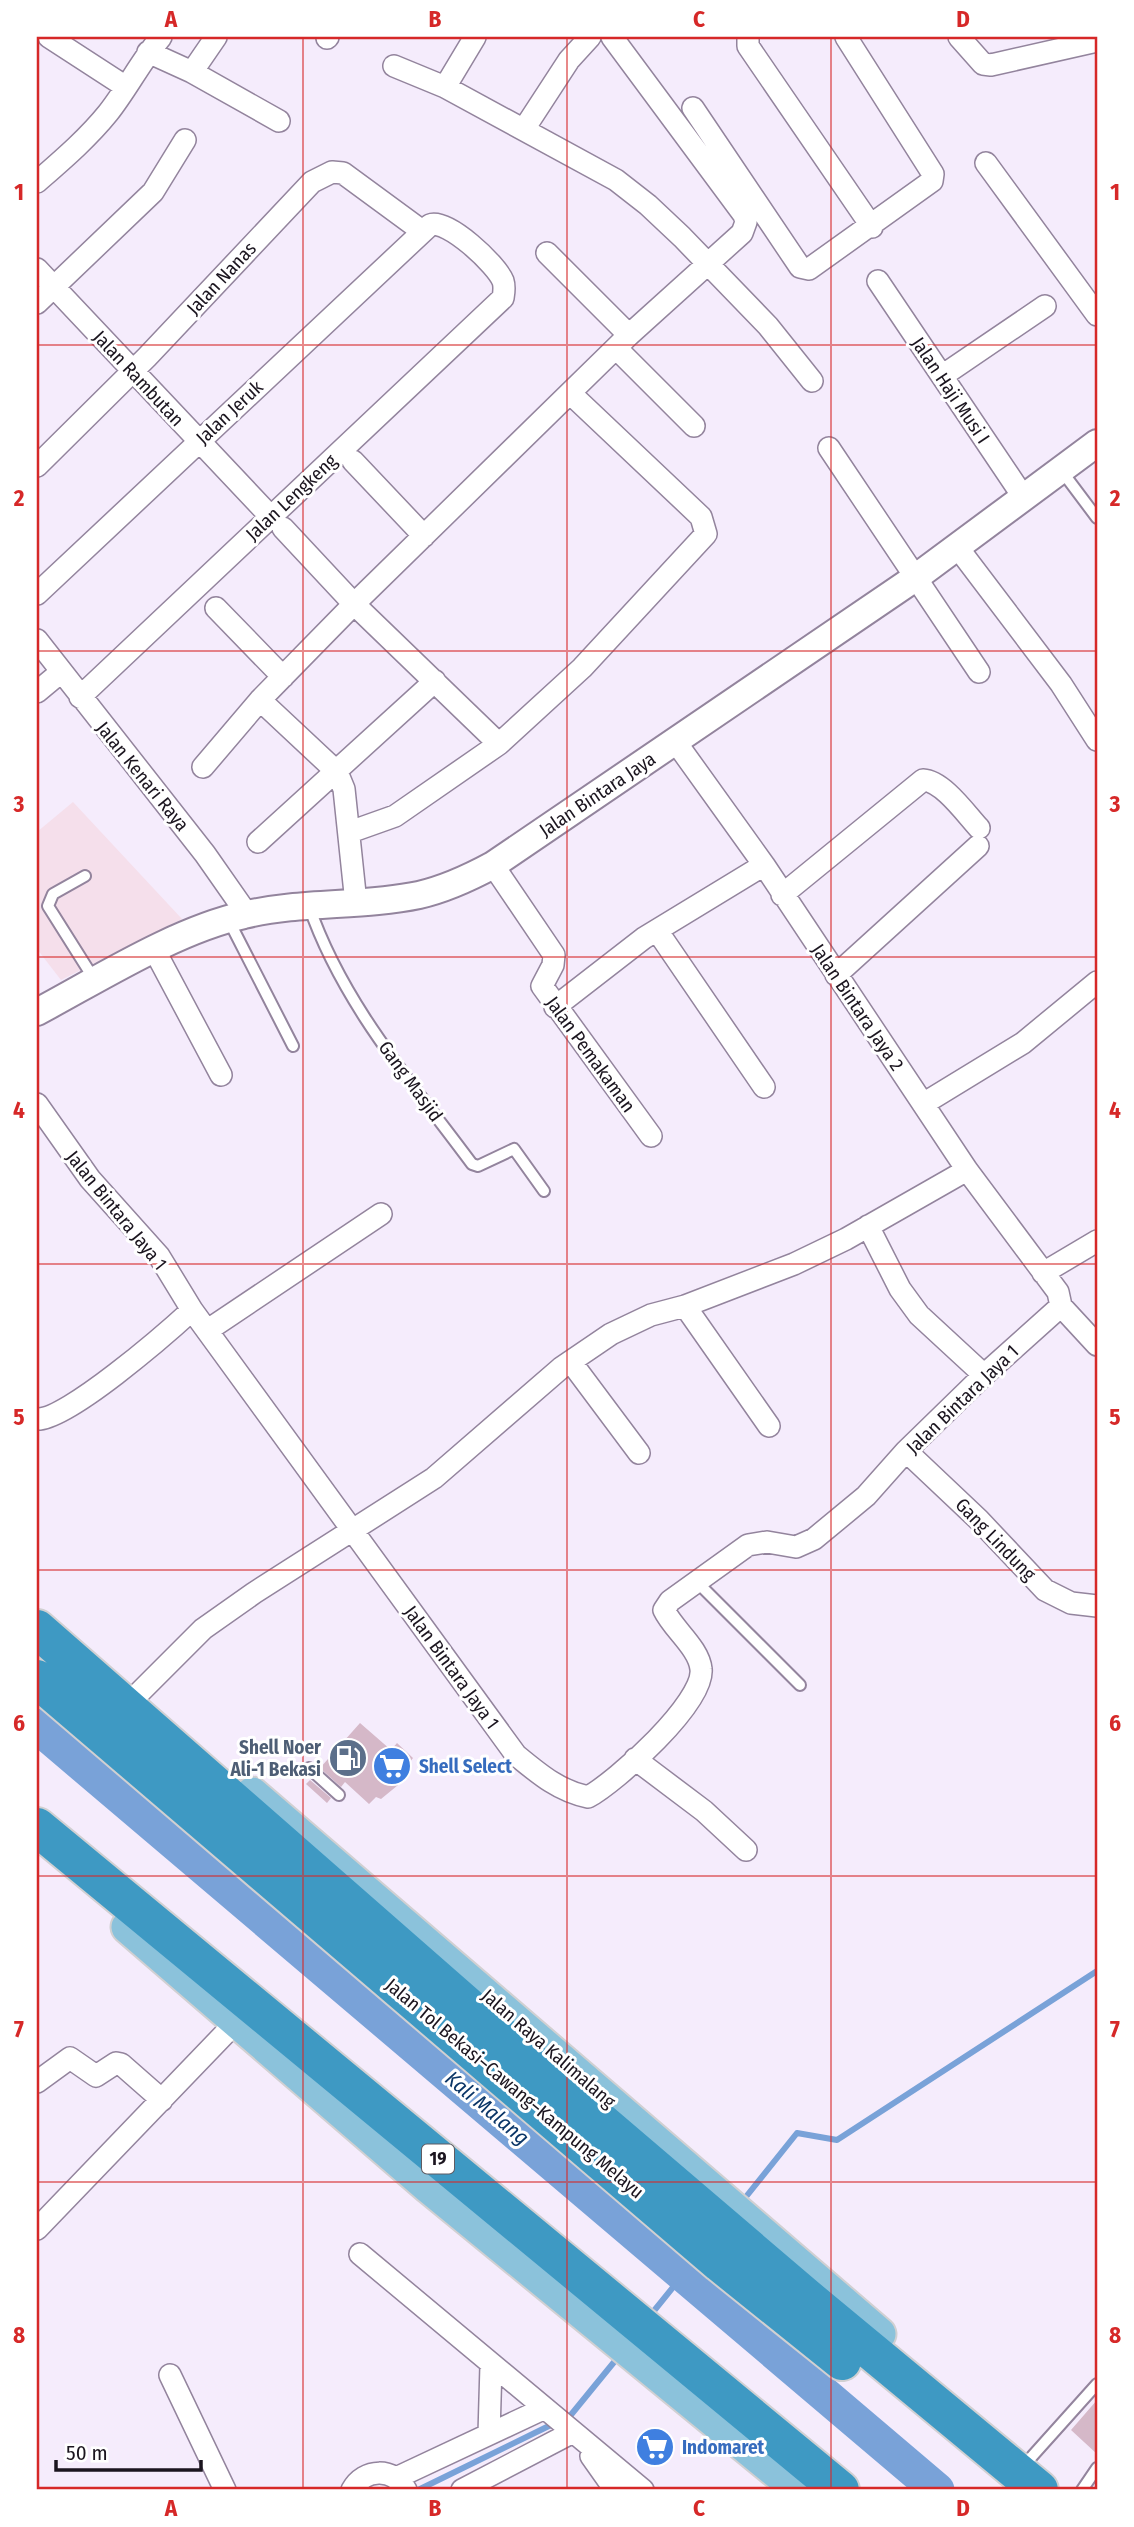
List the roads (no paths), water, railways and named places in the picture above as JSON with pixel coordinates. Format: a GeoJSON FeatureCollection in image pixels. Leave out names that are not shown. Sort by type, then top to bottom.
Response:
{"type":"FeatureCollection","features":[{"type":"Feature","properties":{"kind":"highway"},"geometry":{"type":"LineString","coordinates":[[37,1629],[806,2297],[1033,2476]]}},
{"type":"Feature","properties":{"kind":"highway","name":"Jalan Tol Bekasi–Cawang–Kampung Melayu"},"geometry":{"type":"LineString","coordinates":[[37,1679],[710,2254],[997,2490]]}},
{"type":"Feature","properties":{"kind":"highway","name":"19"},"geometry":{"type":"LineString","coordinates":[[37,1827],[840,2490]]}},
{"type":"Feature","properties":{"kind":"main road","name":"Jalan Raya Kalimalang"},"geometry":{"type":"LineString","coordinates":[[37,1611],[318,1848],[1033,2476],[1057,2490]]}},
{"type":"Feature","properties":{"kind":"main road"},"geometry":{"type":"LineString","coordinates":[[37,1850],[239,2019],[429,2187],[799,2490]]}},
{"type":"Feature","properties":{"kind":"street"},"geometry":{"type":"LineString","coordinates":[[49,37],[125,88]]}},
{"type":"Feature","properties":{"kind":"street"},"geometry":{"type":"LineString","coordinates":[[192,72],[216,37]]}},
{"type":"Feature","properties":{"kind":"street"},"geometry":{"type":"LineString","coordinates":[[444,87],[475,37]]}},
{"type":"Feature","properties":{"kind":"street"},"geometry":{"type":"LineString","coordinates":[[524,129],[569,60],[590,37]]}},
{"type":"Feature","properties":{"kind":"street"},"geometry":{"type":"LineString","coordinates":[[203,767],[260,700],[354,604],[622,342],[742,233],[746,222],[744,215],[612,37]]}},
{"type":"Feature","properties":{"kind":"street"},"geometry":{"type":"LineString","coordinates":[[748,37],[748,47],[872,227]]}},
{"type":"Feature","properties":{"kind":"street"},"geometry":{"type":"LineString","coordinates":[[693,108],[800,267],[809,269],[872,227],[932,181],[933,174],[846,37]]}},
{"type":"Feature","properties":{"kind":"street"},"geometry":{"type":"LineString","coordinates":[[959,37],[983,64],[991,65],[1097,41]]}},
{"type":"Feature","properties":{"kind":"street"},"geometry":{"type":"LineString","coordinates":[[37,182],[88,135],[155,44],[192,72],[279,121]]}},
{"type":"Feature","properties":{"kind":"street"},"geometry":{"type":"LineString","coordinates":[[394,66],[444,87],[616,180],[648,205],[768,326],[812,382]]}},
{"type":"Feature","properties":{"kind":"street"},"geometry":{"type":"LineString","coordinates":[[37,303],[153,192],[185,140]]}},
{"type":"Feature","properties":{"kind":"street"},"geometry":{"type":"LineString","coordinates":[[986,163],[1097,314]]}},
{"type":"Feature","properties":{"kind":"street","name":"Jalan Nanas"},"geometry":{"type":"LineString","coordinates":[[37,466],[312,183],[324,175],[343,173],[422,231]]}},
{"type":"Feature","properties":{"kind":"street","name":"Jalan Lengkeng"},"geometry":{"type":"LineString","coordinates":[[80,697],[277,522],[503,298],[505,289],[500,276],[454,229],[435,223],[422,231]]}},
{"type":"Feature","properties":{"kind":"street","name":"Jalan Jeruk"},"geometry":{"type":"LineString","coordinates":[[37,594],[422,231]]}},
{"type":"Feature","properties":{"kind":"street"},"geometry":{"type":"LineString","coordinates":[[547,253],[694,426]]}},
{"type":"Feature","properties":{"kind":"street","name":"Jalan Rambutan"},"geometry":{"type":"LineString","coordinates":[[37,270],[354,604],[499,744]]}},
{"type":"Feature","properties":{"kind":"street","name":"Jalan Haji Musi I"},"geometry":{"type":"LineString","coordinates":[[878,281],[1024,498]]}},
{"type":"Feature","properties":{"kind":"street"},"geometry":{"type":"LineString","coordinates":[[942,376],[1045,306]]}},
{"type":"Feature","properties":{"kind":"street"},"geometry":{"type":"LineString","coordinates":[[350,832],[395,816],[499,744],[582,668],[706,534],[701,517],[571,394]]}},
{"type":"Feature","properties":{"kind":"street","name":"Jalan Bintara Jaya"},"geometry":{"type":"LineString","coordinates":[[37,1012],[155,951],[237,916],[418,895],[467,879],[493,865],[915,578],[1097,443]]}},
{"type":"Feature","properties":{"kind":"street"},"geometry":{"type":"LineString","coordinates":[[829,448],[979,672]]}},
{"type":"Feature","properties":{"kind":"street"},"geometry":{"type":"LineString","coordinates":[[354,461],[424,536]]}},
{"type":"Feature","properties":{"kind":"street"},"geometry":{"type":"LineString","coordinates":[[958,548],[1061,684],[1097,740]]}},
{"type":"Feature","properties":{"kind":"street"},"geometry":{"type":"LineString","coordinates":[[216,608],[283,677]]}},
{"type":"Feature","properties":{"kind":"street","name":"Jalan Kenari Raya"},"geometry":{"type":"LineString","coordinates":[[37,640],[189,833],[237,916]]}},
{"type":"Feature","properties":{"kind":"street"},"geometry":{"type":"LineString","coordinates":[[37,692],[61,672]]}},
{"type":"Feature","properties":{"kind":"street"},"geometry":{"type":"LineString","coordinates":[[258,842],[435,681]]}},
{"type":"Feature","properties":{"kind":"street"},"geometry":{"type":"LineString","coordinates":[[260,700],[337,772],[344,789],[356,903]]}},
{"type":"Feature","properties":{"kind":"street","name":"Jalan Bintara Jaya 2"},"geometry":{"type":"LineString","coordinates":[[675,741],[764,865],[967,1170],[1042,1273]]}},
{"type":"Feature","properties":{"kind":"street"},"geometry":{"type":"LineString","coordinates":[[782,895],[923,780],[930,780],[941,789],[979,837],[836,975]]}},
{"type":"Feature","properties":{"kind":"street","name":"Jalan Pemakaman"},"geometry":{"type":"LineString","coordinates":[[493,865],[554,955],[553,965],[542,986],[651,1136]]}},
{"type":"Feature","properties":{"kind":"street"},"geometry":{"type":"LineString","coordinates":[[555,1007],[645,938],[764,865]]}},
{"type":"Feature","properties":{"kind":"street"},"geometry":{"type":"LineString","coordinates":[[658,932],[764,1087]]}},
{"type":"Feature","properties":{"kind":"street"},"geometry":{"type":"LineString","coordinates":[[155,951],[221,1075]]}},
{"type":"Feature","properties":{"kind":"street"},"geometry":{"type":"LineString","coordinates":[[923,1104],[1023,1044],[1097,982]]}},
{"type":"Feature","properties":{"kind":"street","name":"Jalan Bintara Jaya 1"},"geometry":{"type":"LineString","coordinates":[[37,1104],[90,1179],[159,1256],[192,1310],[516,1755],[549,1782],[573,1794],[588,1797],[606,1787],[635,1759],[682,1709],[702,1680],[701,1666],[664,1610],[696,1581],[748,1545],[766,1542],[796,1546],[814,1539],[866,1496],[906,1451],[984,1375],[1061,1306]]}},
{"type":"Feature","properties":{"kind":"street"},"geometry":{"type":"LineString","coordinates":[[136,1696],[203,1629],[434,1478],[571,1362],[611,1334],[650,1315],[685,1306],[794,1264],[967,1170]]}},
{"type":"Feature","properties":{"kind":"street"},"geometry":{"type":"LineString","coordinates":[[208,1330],[381,1214]]}},
{"type":"Feature","properties":{"kind":"street"},"geometry":{"type":"LineString","coordinates":[[868,1226],[900,1289],[919,1315],[984,1375]]}},
{"type":"Feature","properties":{"kind":"street"},"geometry":{"type":"LineString","coordinates":[[1097,1241],[1042,1273],[1058,1292],[1061,1306],[1097,1345]]}},
{"type":"Feature","properties":{"kind":"street"},"geometry":{"type":"LineString","coordinates":[[685,1306],[769,1426]]}},
{"type":"Feature","properties":{"kind":"street"},"geometry":{"type":"LineString","coordinates":[[37,1419],[46,1419],[59,1412],[128,1366],[192,1310]]}},
{"type":"Feature","properties":{"kind":"street"},"geometry":{"type":"LineString","coordinates":[[571,1362],[639,1453]]}},
{"type":"Feature","properties":{"kind":"street","name":"Gang Lindung"},"geometry":{"type":"LineString","coordinates":[[906,1451],[979,1520],[1045,1590],[1071,1603],[1097,1606]]}},
{"type":"Feature","properties":{"kind":"street"},"geometry":{"type":"LineString","coordinates":[[635,1759],[704,1811],[746,1850]]}},
{"type":"Feature","properties":{"kind":"street"},"geometry":{"type":"LineString","coordinates":[[37,2229],[239,2019]]}},
{"type":"Feature","properties":{"kind":"street"},"geometry":{"type":"LineString","coordinates":[[37,2082],[70,2058],[96,2076],[116,2063],[121,2064],[162,2100]]}},
{"type":"Feature","properties":{"kind":"street"},"geometry":{"type":"LineString","coordinates":[[360,2255],[643,2490]]}},
{"type":"Feature","properties":{"kind":"street"},"geometry":{"type":"LineString","coordinates":[[489,2434],[491,2365]]}},
{"type":"Feature","properties":{"kind":"street"},"geometry":{"type":"LineString","coordinates":[[170,2375],[225,2490]]}},
{"type":"Feature","properties":{"kind":"street"},"geometry":{"type":"LineString","coordinates":[[352,2490],[369,2474],[387,2473],[401,2484],[489,2434],[543,2409]]}},
{"type":"Feature","properties":{"kind":"street"},"geometry":{"type":"LineString","coordinates":[[462,2490],[573,2432]]}},
{"type":"Feature","properties":{"kind":"street"},"geometry":{"type":"LineString","coordinates":[[573,2432],[615,2490]]}},
{"type":"Feature","properties":{"kind":"lane"},"geometry":{"type":"LineString","coordinates":[[1061,470],[1097,518]]}},
{"type":"Feature","properties":{"kind":"lane"},"geometry":{"type":"LineString","coordinates":[[85,876],[53,894],[48,906],[96,981]]}},
{"type":"Feature","properties":{"kind":"lane","name":"Gang Masjid"},"geometry":{"type":"LineString","coordinates":[[309,906],[319,936],[362,1014],[472,1164],[478,1166],[514,1149],[544,1191]]}},
{"type":"Feature","properties":{"kind":"lane"},"geometry":{"type":"LineString","coordinates":[[237,916],[293,1046]]}},
{"type":"Feature","properties":{"kind":"lane"},"geometry":{"type":"LineString","coordinates":[[696,1581],[800,1685]]}},
{"type":"Feature","properties":{"kind":"lane"},"geometry":{"type":"LineString","coordinates":[[309,1768],[339,1795]]}},
{"type":"Feature","properties":{"kind":"lane"},"geometry":{"type":"LineString","coordinates":[[1033,2476],[1097,2384]]}},
{"type":"Feature","properties":{"kind":"lane"},"geometry":{"type":"LineString","coordinates":[[1082,2490],[1097,2468]]}},
{"type":"Feature","properties":{"kind":"waterway","name":"Kali Malang"},"geometry":{"type":"LineString","coordinates":[[37,1726],[937,2490]]}},
{"type":"Feature","properties":{"kind":"waterway"},"geometry":{"type":"LineString","coordinates":[[741,2203],[797,2133],[837,2140],[1097,1971]]}},
{"type":"Feature","properties":{"kind":"waterway"},"geometry":{"type":"LineString","coordinates":[[649,2317],[695,2260]]}},
{"type":"Feature","properties":{"kind":"waterway"},"geometry":{"type":"LineString","coordinates":[[564,2419],[570,2416],[619,2356]]}},
{"type":"Feature","properties":{"kind":"waterway"},"geometry":{"type":"LineString","coordinates":[[418,2490],[555,2423]]}},
{"type":"Feature","properties":{"kind":"place","name":"Shell Noer Ali-1 Bekasi"},"geometry":{"type":"Point","coordinates":[348,1758]}},
{"type":"Feature","properties":{"kind":"place","name":"Shell Select"},"geometry":{"type":"Point","coordinates":[392,1766]}},
{"type":"Feature","properties":{"kind":"place","name":"Indomaret"},"geometry":{"type":"Point","coordinates":[655,2447]}}]}
